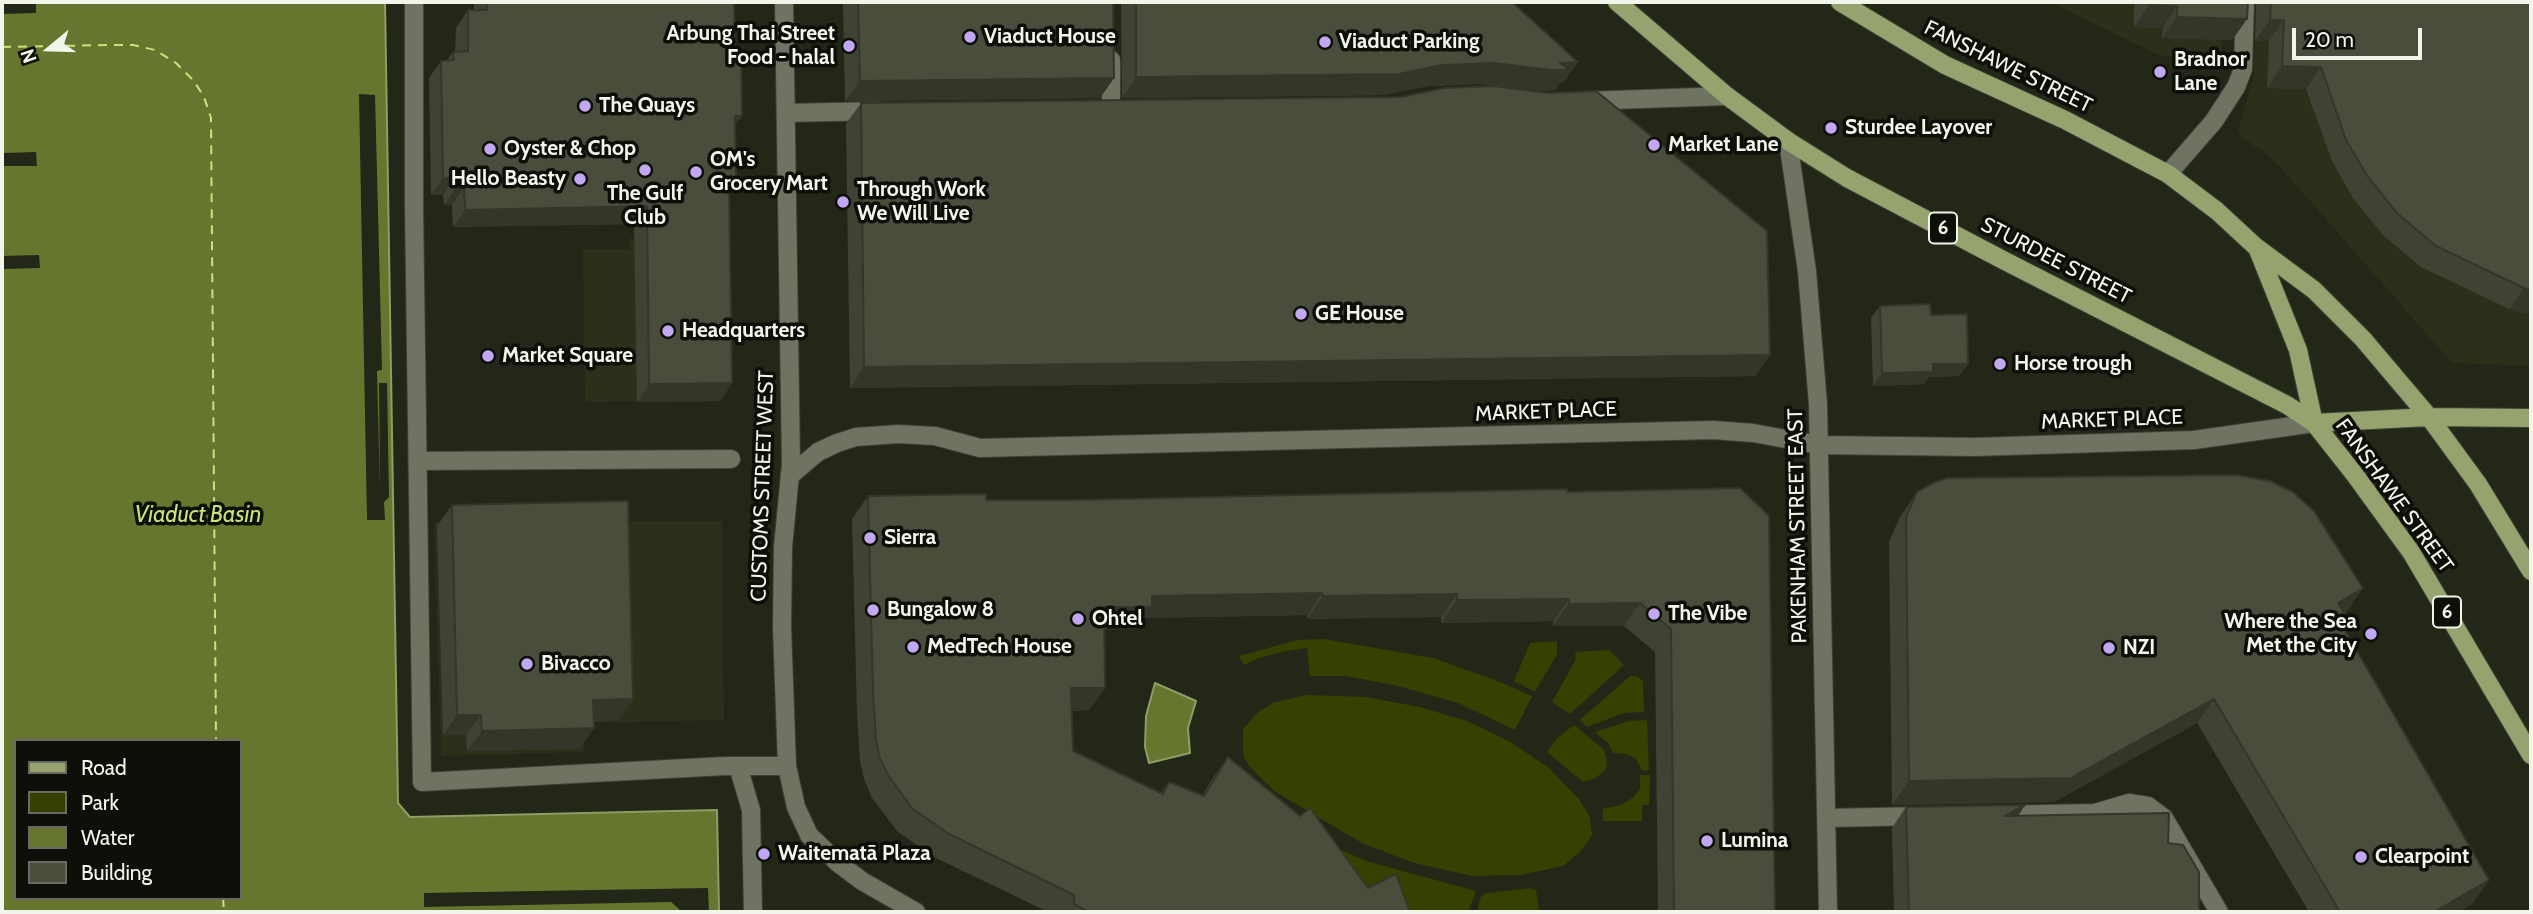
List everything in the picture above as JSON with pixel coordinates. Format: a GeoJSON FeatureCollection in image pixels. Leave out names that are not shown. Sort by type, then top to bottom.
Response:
{"type":"FeatureCollection","features":[{"type":"Feature","properties":{"kind":"main road","name":"STURDEE STREET"},"geometry":{"type":"LineString","coordinates":[[1617,2],[1727,96],[1788,141],[1847,178],[2264,394],[2314,423]]}},
{"type":"Feature","properties":{"kind":"main road","name":"FANSHAWE STREET"},"geometry":{"type":"LineString","coordinates":[[1840,2],[1945,65],[2065,120],[2168,174],[2217,211],[2256,247],[2314,290],[2363,339],[2429,417],[2477,484],[2531,571]]}},
{"type":"Feature","properties":{"kind":"main road","name":"FANSHAWE STREET"},"geometry":{"type":"LineString","coordinates":[[2256,247],[2298,350],[2314,423],[2411,552],[2531,755]]}},
{"type":"Feature","properties":{"kind":"main road"},"geometry":{"type":"LineString","coordinates":[[2314,423],[2429,417],[2531,418]]}},
{"type":"Feature","properties":{"kind":"street"},"geometry":{"type":"LineString","coordinates":[[414,2],[422,782],[738,766],[787,766]]}},
{"type":"Feature","properties":{"kind":"street","name":"CUSTOMS STREET WEST"},"geometry":{"type":"LineString","coordinates":[[784,2],[791,475],[785,505],[783,547],[782,626],[787,766],[796,807],[809,835],[838,863],[862,881],[916,912]]}},
{"type":"Feature","properties":{"kind":"street"},"geometry":{"type":"LineString","coordinates":[[2168,174],[2214,121],[2236,88],[2243,69],[2245,2]]}},
{"type":"Feature","properties":{"kind":"street"},"geometry":{"type":"LineString","coordinates":[[1111,42],[1111,109]]}},
{"type":"Feature","properties":{"kind":"street"},"geometry":{"type":"LineString","coordinates":[[1571,101],[1727,96]]}},
{"type":"Feature","properties":{"kind":"street"},"geometry":{"type":"LineString","coordinates":[[786,113],[891,111]]}},
{"type":"Feature","properties":{"kind":"street","name":"PAKENHAM STREET EAST"},"geometry":{"type":"LineString","coordinates":[[1788,141],[1807,271],[1818,404],[1828,912]]}},
{"type":"Feature","properties":{"kind":"street","name":"MARKET PLACE"},"geometry":{"type":"LineString","coordinates":[[791,475],[818,452],[837,443],[856,437],[898,434],[935,436],[980,448],[1713,430],[1753,433],[1819,445],[1975,447],[2194,440],[2314,423]]}},
{"type":"Feature","properties":{"kind":"street"},"geometry":{"type":"LineString","coordinates":[[418,461],[731,459]]}},
{"type":"Feature","properties":{"kind":"street"},"geometry":{"type":"LineString","coordinates":[[738,766],[751,810],[753,912]]}},
{"type":"Feature","properties":{"kind":"street"},"geometry":{"type":"LineString","coordinates":[[1971,815],[2095,813],[2129,803],[2148,806],[2164,818],[2219,912]]}},
{"type":"Feature","properties":{"kind":"street"},"geometry":{"type":"LineString","coordinates":[[1827,818],[1944,816]]}},
{"type":"Feature","properties":{"kind":"shaded area"},"geometry":{"type":"Polygon","coordinates":[[[2051,2],[2225,2],[2221,66],[2158,55],[2051,2]]]}},
{"type":"Feature","properties":{"kind":"shaded area"},"geometry":{"type":"Polygon","coordinates":[[[2258,2],[2531,2],[2531,366],[2452,363],[2283,170],[2263,151],[2242,138],[2238,129],[2253,79],[2258,2]]]}},
{"type":"Feature","properties":{"kind":"shaded area"},"geometry":{"type":"Polygon","coordinates":[[[717,236],[720,401],[585,402],[583,249],[630,249],[630,238],[717,236]]]}},
{"type":"Feature","properties":{"kind":"shaded area"},"geometry":{"type":"Polygon","coordinates":[[[722,521],[724,720],[584,723],[584,752],[441,756],[434,522],[722,521]]]}},
{"type":"Feature","properties":{"kind":"green space"},"geometry":{"type":"Polygon","coordinates":[[[1324,639],[1433,658],[1532,696],[1515,730],[1458,703],[1398,686],[1346,676],[1310,676],[1307,648],[1285,651],[1244,665],[1239,656],[1297,640],[1324,639]]]}},
{"type":"Feature","properties":{"kind":"green space"},"geometry":{"type":"Polygon","coordinates":[[[1557,641],[1557,654],[1535,692],[1514,681],[1530,643],[1557,641]]]}},
{"type":"Feature","properties":{"kind":"green space"},"geometry":{"type":"Polygon","coordinates":[[[1609,650],[1624,665],[1570,714],[1552,702],[1576,659],[1575,652],[1609,650]]]}},
{"type":"Feature","properties":{"kind":"green space"},"geometry":{"type":"Polygon","coordinates":[[[1630,676],[1637,676],[1643,681],[1644,712],[1624,713],[1587,727],[1580,720],[1630,676]]]}},
{"type":"Feature","properties":{"kind":"green space"},"geometry":{"type":"Polygon","coordinates":[[[1307,695],[1366,697],[1420,707],[1467,721],[1511,742],[1550,769],[1579,799],[1590,817],[1592,835],[1581,851],[1563,866],[1521,875],[1472,876],[1414,863],[1362,843],[1274,791],[1249,766],[1243,754],[1243,729],[1258,712],[1275,702],[1307,695]]]}},
{"type":"Feature","properties":{"kind":"green space"},"geometry":{"type":"Polygon","coordinates":[[[1647,720],[1649,770],[1642,771],[1636,759],[1627,754],[1613,753],[1608,743],[1595,732],[1629,721],[1647,720]]]}},
{"type":"Feature","properties":{"kind":"green space"},"geometry":{"type":"Polygon","coordinates":[[[1574,725],[1604,750],[1607,761],[1606,769],[1596,778],[1583,782],[1547,752],[1557,738],[1574,725]]]}},
{"type":"Feature","properties":{"kind":"green space"},"geometry":{"type":"Polygon","coordinates":[[[1640,775],[1650,775],[1649,805],[1642,805],[1642,821],[1603,821],[1603,809],[1620,805],[1634,797],[1640,788],[1640,775]]]}},
{"type":"Feature","properties":{"kind":"green space"},"geometry":{"type":"Polygon","coordinates":[[[1317,839],[1366,861],[1476,891],[1468,912],[1385,912],[1317,839]]]}},
{"type":"Feature","properties":{"kind":"green space"},"geometry":{"type":"Polygon","coordinates":[[[1530,888],[1536,890],[1539,912],[1477,912],[1481,896],[1487,893],[1530,888]]]}},
{"type":"Feature","properties":{"kind":"water","name":"Viaduct Basin"},"geometry":{"type":"Polygon","coordinates":[[[2,2],[385,2],[398,803],[410,817],[717,810],[719,912],[2,912],[2,2]]]}},
{"type":"Feature","properties":{"kind":"water"},"geometry":{"type":"Polygon","coordinates":[[[1155,683],[1196,701],[1188,728],[1190,753],[1149,763],[1145,747],[1146,716],[1155,683]]]}},
{"type":"Feature","properties":{"kind":"pier"},"geometry":{"type":"Polygon","coordinates":[[[2,2],[36,2],[36,13],[2,14],[2,2]]]}},
{"type":"Feature","properties":{"kind":"pier"},"geometry":{"type":"Polygon","coordinates":[[[359,94],[375,95],[382,370],[377,371],[380,489],[379,383],[387,383],[389,497],[384,502],[385,520],[367,520],[359,94]]]}},
{"type":"Feature","properties":{"kind":"pier"},"geometry":{"type":"Polygon","coordinates":[[[36,152],[37,166],[2,166],[2,153],[36,152]]]}},
{"type":"Feature","properties":{"kind":"pier"},"geometry":{"type":"Polygon","coordinates":[[[39,255],[40,268],[2,269],[2,256],[39,255]]]}},
{"type":"Feature","properties":{"kind":"pier"},"geometry":{"type":"Polygon","coordinates":[[[708,888],[709,912],[679,912],[671,902],[424,907],[424,893],[708,888]]]}},
{"type":"Feature","properties":{"kind":"building","name":"The Quays"},"geometry":{"type":"Polygon","coordinates":[[[487,2],[734,2],[735,53],[741,53],[742,116],[735,116],[736,181],[729,182],[732,383],[649,384],[647,206],[465,210],[464,187],[457,187],[456,177],[443,178],[441,61],[454,60],[453,52],[468,51],[468,10],[487,10],[487,2]]]}},
{"type":"Feature","properties":{"kind":"building","name":"Viaduct House"},"geometry":{"type":"Polygon","coordinates":[[[858,2],[1113,2],[1114,78],[860,81],[858,2]]]}},
{"type":"Feature","properties":{"kind":"building","name":"Viaduct Parking"},"geometry":{"type":"Polygon","coordinates":[[[1136,2],[1512,2],[1578,62],[1560,63],[1569,70],[1494,63],[1442,65],[1399,74],[1136,77],[1136,2]]]}},
{"type":"Feature","properties":{"kind":"building"},"geometry":{"type":"Polygon","coordinates":[[[2149,2],[2248,2],[2247,19],[2177,17],[2177,6],[2149,5],[2149,2]]]}},
{"type":"Feature","properties":{"kind":"building"},"geometry":{"type":"Polygon","coordinates":[[[2271,2],[2531,2],[2531,290],[2436,246],[2397,213],[2368,177],[2346,140],[2321,67],[2282,66],[2284,20],[2270,20],[2271,2]]]}},
{"type":"Feature","properties":{"kind":"building","name":"GE House"},"geometry":{"type":"Polygon","coordinates":[[[1494,86],[1548,93],[1596,91],[1767,231],[1770,355],[864,367],[861,103],[1401,97],[1445,88],[1494,86]]]}},
{"type":"Feature","properties":{"kind":"building"},"geometry":{"type":"Polygon","coordinates":[[[1930,304],[1931,315],[1967,314],[1968,364],[1933,364],[1933,372],[1882,373],[1880,306],[1930,304]]]}},
{"type":"Feature","properties":{"kind":"building","name":"NZI"},"geometry":{"type":"Polygon","coordinates":[[[2236,475],[2270,481],[2293,492],[2314,511],[2363,588],[2338,603],[2349,621],[2342,625],[2489,880],[2434,912],[2340,912],[2214,699],[2071,778],[1909,781],[1906,517],[1917,492],[1947,478],[2236,475]]]}},
{"type":"Feature","properties":{"kind":"building"},"geometry":{"type":"Polygon","coordinates":[[[1740,488],[1769,516],[1775,912],[1674,912],[1671,629],[1640,603],[1569,604],[1569,599],[1457,600],[1457,594],[1323,596],[1322,593],[1152,596],[1152,607],[1104,607],[1105,688],[1071,688],[1073,751],[1163,794],[1169,782],[1204,796],[1228,757],[1300,816],[1310,808],[1368,888],[1396,874],[1410,912],[1089,912],[1074,904],[1074,895],[949,834],[912,808],[888,775],[879,756],[873,692],[868,496],[986,494],[986,500],[1075,500],[1567,489],[1567,492],[1740,488]]]}},
{"type":"Feature","properties":{"kind":"building"},"geometry":{"type":"Polygon","coordinates":[[[628,501],[633,699],[593,700],[594,728],[482,731],[481,715],[457,715],[452,505],[628,501]]]}},
{"type":"Feature","properties":{"kind":"building"},"geometry":{"type":"Polygon","coordinates":[[[2025,805],[2005,816],[2169,813],[2168,843],[2183,845],[2199,872],[2199,912],[1909,912],[1906,807],[2025,805]]]}},
{"type":"Feature","properties":{"kind":"ferry route"},"geometry":{"type":"LineString","coordinates":[[2,47],[133,45],[155,50],[176,63],[194,81],[204,97],[211,118],[216,739]]}},
{"type":"Feature","properties":{"kind":"ferry route"},"geometry":{"type":"LineString","coordinates":[[223,900],[224,912]]}},
{"type":"Feature","properties":{"kind":"place","name":"Viaduct House"},"geometry":{"type":"Point","coordinates":[970,37]}},
{"type":"Feature","properties":{"kind":"place","name":"Viaduct Parking"},"geometry":{"type":"Point","coordinates":[1325,42]}},
{"type":"Feature","properties":{"kind":"place","name":"Arbung Thai Street Food - halal"},"geometry":{"type":"Point","coordinates":[849,46]}},
{"type":"Feature","properties":{"kind":"place","name":"Bradnor Lane"},"geometry":{"type":"Point","coordinates":[2160,72]}},
{"type":"Feature","properties":{"kind":"place","name":"The Quays"},"geometry":{"type":"Point","coordinates":[585,106]}},
{"type":"Feature","properties":{"kind":"place","name":"Sturdee Layover"},"geometry":{"type":"Point","coordinates":[1831,128]}},
{"type":"Feature","properties":{"kind":"place","name":"Market Lane"},"geometry":{"type":"Point","coordinates":[1654,145]}},
{"type":"Feature","properties":{"kind":"place","name":"Oyster & Chop"},"geometry":{"type":"Point","coordinates":[490,149]}},
{"type":"Feature","properties":{"kind":"place","name":"The Gulf Club"},"geometry":{"type":"Point","coordinates":[645,170]}},
{"type":"Feature","properties":{"kind":"place","name":"OM's Grocery Mart"},"geometry":{"type":"Point","coordinates":[696,172]}},
{"type":"Feature","properties":{"kind":"place","name":"Hello Beasty"},"geometry":{"type":"Point","coordinates":[580,179]}},
{"type":"Feature","properties":{"kind":"place","name":"Through Work We Will Live"},"geometry":{"type":"Point","coordinates":[843,202]}},
{"type":"Feature","properties":{"kind":"place","name":"GE House"},"geometry":{"type":"Point","coordinates":[1301,314]}},
{"type":"Feature","properties":{"kind":"place","name":"Headquarters"},"geometry":{"type":"Point","coordinates":[668,331]}},
{"type":"Feature","properties":{"kind":"place","name":"Market Square"},"geometry":{"type":"Point","coordinates":[488,356]}},
{"type":"Feature","properties":{"kind":"place","name":"Horse trough"},"geometry":{"type":"Point","coordinates":[2000,364]}},
{"type":"Feature","properties":{"kind":"place","name":"Sierra"},"geometry":{"type":"Point","coordinates":[870,538]}},
{"type":"Feature","properties":{"kind":"place","name":"Bungalow 8"},"geometry":{"type":"Point","coordinates":[873,610]}},
{"type":"Feature","properties":{"kind":"place","name":"The Vibe"},"geometry":{"type":"Point","coordinates":[1654,614]}},
{"type":"Feature","properties":{"kind":"place","name":"Ohtel"},"geometry":{"type":"Point","coordinates":[1078,619]}},
{"type":"Feature","properties":{"kind":"place","name":"Where the Sea Met the City"},"geometry":{"type":"Point","coordinates":[2371,634]}},
{"type":"Feature","properties":{"kind":"place","name":"MedTech House"},"geometry":{"type":"Point","coordinates":[913,647]}},
{"type":"Feature","properties":{"kind":"place","name":"NZI"},"geometry":{"type":"Point","coordinates":[2109,648]}},
{"type":"Feature","properties":{"kind":"place","name":"Bivacco"},"geometry":{"type":"Point","coordinates":[527,664]}},
{"type":"Feature","properties":{"kind":"place","name":"Lumina"},"geometry":{"type":"Point","coordinates":[1707,841]}},
{"type":"Feature","properties":{"kind":"place","name":"Waitematā Plaza"},"geometry":{"type":"Point","coordinates":[764,854]}},
{"type":"Feature","properties":{"kind":"place","name":"Clearpoint"},"geometry":{"type":"Point","coordinates":[2361,857]}}]}
